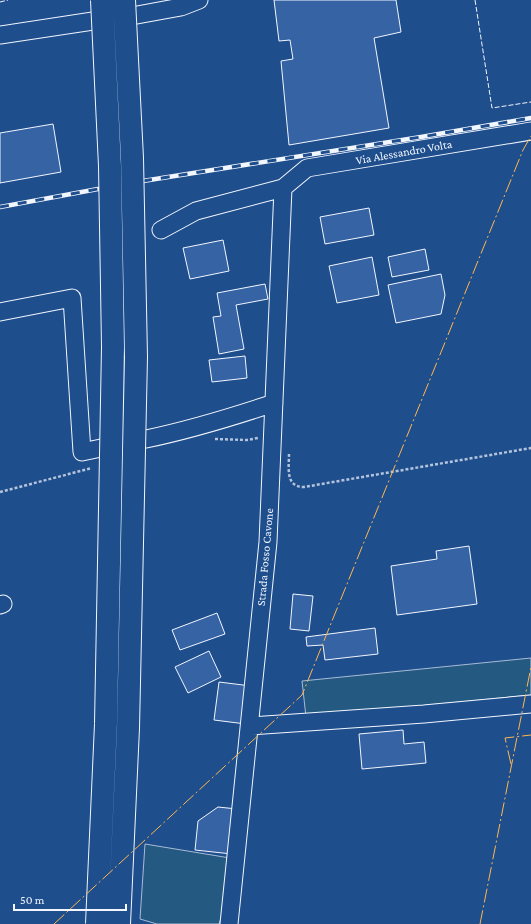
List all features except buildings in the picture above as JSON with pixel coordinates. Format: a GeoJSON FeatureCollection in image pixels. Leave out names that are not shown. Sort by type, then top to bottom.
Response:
{"type":"FeatureCollection","features":[{"type":"Feature","properties":{"kind":"highway"},"geometry":{"type":"LineString","coordinates":[[98,924],[106,724],[113,347],[110,166],[102,0]]}},
{"type":"Feature","properties":{"kind":"highway"},"geometry":{"type":"LineString","coordinates":[[120,924],[128,728],[136,357],[131,7]]}},
{"type":"Feature","properties":{"kind":"street"},"geometry":{"type":"LineString","coordinates":[[131,7],[181,7],[199,0]]}},
{"type":"Feature","properties":{"kind":"street"},"geometry":{"type":"LineString","coordinates":[[0,36],[93,21]]}},
{"type":"Feature","properties":{"kind":"street","name":"Via Alessandro Volta"},"geometry":{"type":"LineString","coordinates":[[283,188],[308,168],[531,131]]}},
{"type":"Feature","properties":{"kind":"street"},"geometry":{"type":"LineString","coordinates":[[161,230],[196,211],[283,188]]}},
{"type":"Feature","properties":{"kind":"street","name":"Strada Fosso Cavone"},"geometry":{"type":"LineString","coordinates":[[229,924],[268,542],[283,188]]}},
{"type":"Feature","properties":{"kind":"street"},"geometry":{"type":"LineString","coordinates":[[0,312],[72,298],[82,452],[101,448]]}},
{"type":"Feature","properties":{"kind":"street"},"geometry":{"type":"LineString","coordinates":[[146,439],[168,435],[274,403]]}},
{"type":"Feature","properties":{"kind":"street"},"geometry":{"type":"LineString","coordinates":[[250,726],[424,714],[531,704]]}},
{"type":"Feature","properties":{"kind":"path"},"geometry":{"type":"LineString","coordinates":[[211,439],[247,440],[261,437]]}},
{"type":"Feature","properties":{"kind":"path"},"geometry":{"type":"LineString","coordinates":[[289,452],[290,480],[295,486],[304,487],[531,448]]}},
{"type":"Feature","properties":{"kind":"path"},"geometry":{"type":"LineString","coordinates":[[0,492],[94,467]]}},
{"type":"Feature","properties":{"kind":"shaded area"},"geometry":{"type":"Polygon","coordinates":[[[531,658],[531,695],[306,717],[302,681],[531,658]]]}},
{"type":"Feature","properties":{"kind":"shaded area"},"geometry":{"type":"Polygon","coordinates":[[[145,844],[230,858],[219,924],[157,924],[140,919],[145,844]]]}},
{"type":"Feature","properties":{"kind":"railway"},"geometry":{"type":"LineString","coordinates":[[143,181],[531,118]]}},
{"type":"Feature","properties":{"kind":"railway"},"geometry":{"type":"LineString","coordinates":[[0,207],[98,189]]}},
{"type":"Feature","properties":{"kind":"fence"},"geometry":{"type":"LineString","coordinates":[[0,2],[8,0]]}},
{"type":"Feature","properties":{"kind":"fence"},"geometry":{"type":"LineString","coordinates":[[475,0],[492,108],[531,102]]}},
{"type":"Feature","properties":{"kind":"power"},"geometry":{"type":"LineString","coordinates":[[54,924],[302,695],[523,150],[531,136]]}},
{"type":"Feature","properties":{"kind":"power"},"geometry":{"type":"LineString","coordinates":[[480,924],[531,667]]}},
{"type":"Feature","properties":{"kind":"power"},"geometry":{"type":"LineString","coordinates":[[511,764],[505,738],[531,735]]}}]}
